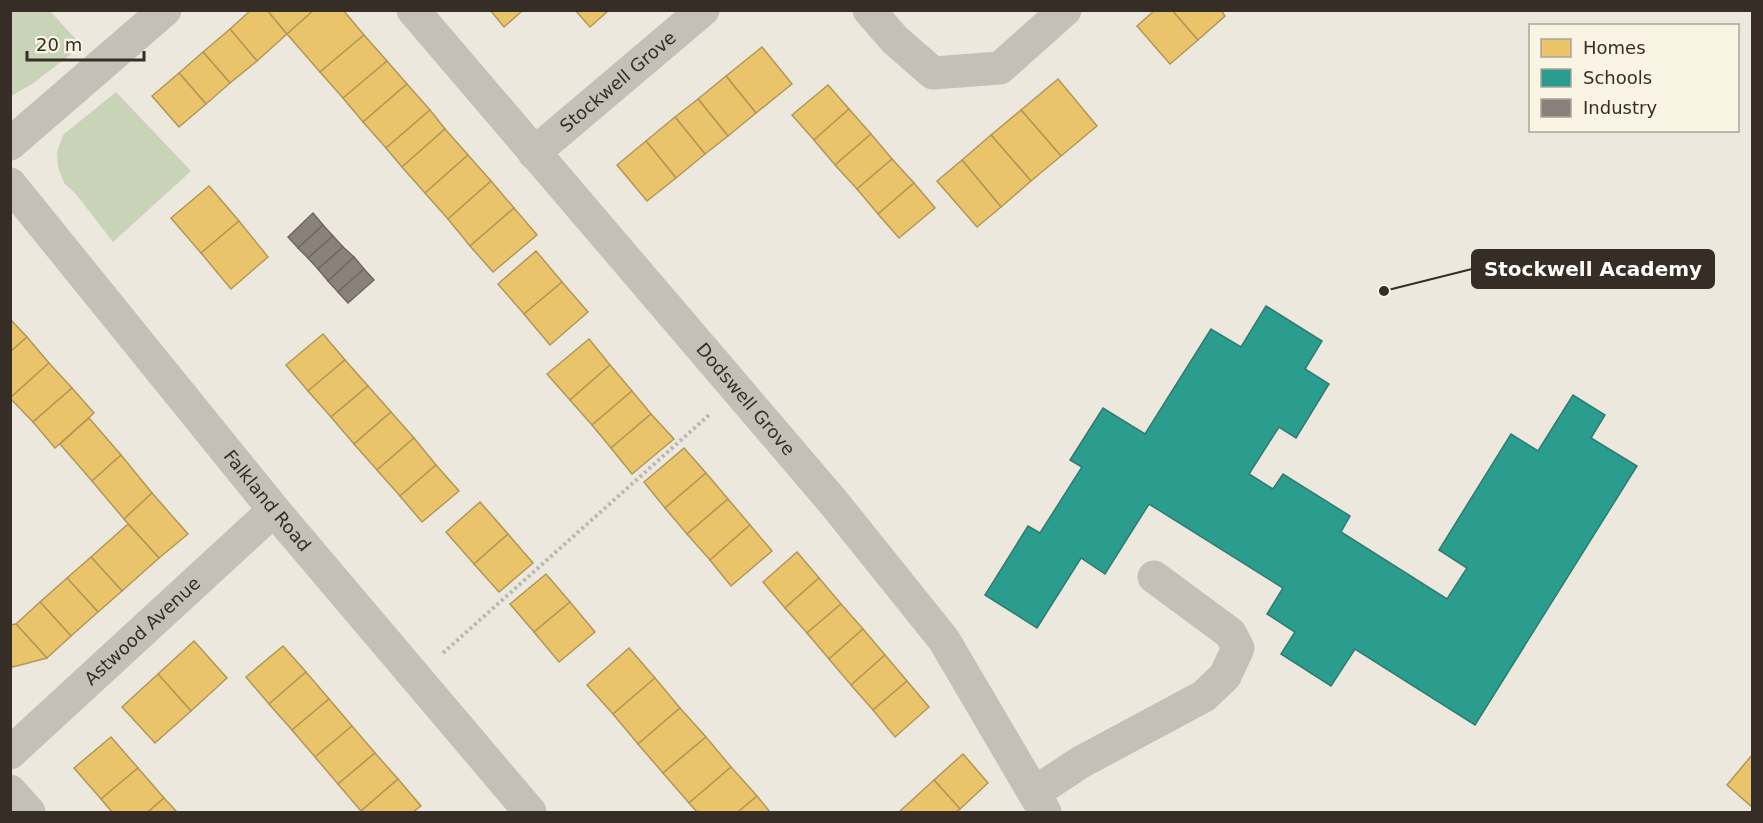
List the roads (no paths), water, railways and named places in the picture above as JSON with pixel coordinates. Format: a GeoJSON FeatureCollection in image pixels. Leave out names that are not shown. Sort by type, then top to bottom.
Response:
{"type":"FeatureCollection","features":[{"type":"Feature","properties":{"kind":"street"},"geometry":{"type":"LineString","coordinates":[[10,144],[165,10]]}},
{"type":"Feature","properties":{"kind":"street","name":"Dodswell Grove"},"geometry":{"type":"LineString","coordinates":[[413,10],[834,503],[944,640],[1039,803]]}},
{"type":"Feature","properties":{"kind":"street","name":"Stockwell Grove"},"geometry":{"type":"LineString","coordinates":[[534,153],[703,10]]}},
{"type":"Feature","properties":{"kind":"street"},"geometry":{"type":"LineString","coordinates":[[869,10],[895,40],[933,73],[1000,68],[1065,10]]}},
{"type":"Feature","properties":{"kind":"street","name":"Falkland Road"},"geometry":{"type":"LineString","coordinates":[[10,184],[274,510],[530,813]]}},
{"type":"Feature","properties":{"kind":"street","name":"Astwood Avenue"},"geometry":{"type":"LineString","coordinates":[[10,753],[274,510]]}},
{"type":"Feature","properties":{"kind":"street"},"geometry":{"type":"LineString","coordinates":[[1039,803],[1081,762],[1204,696],[1225,676],[1238,648],[1230,633],[1154,577]]}},
{"type":"Feature","properties":{"kind":"street"},"geometry":{"type":"LineString","coordinates":[[10,791],[29,813]]}},
{"type":"Feature","properties":{"kind":"place","name":"Stockwell Academy"},"geometry":{"type":"Point","coordinates":[1384,291]}}]}
